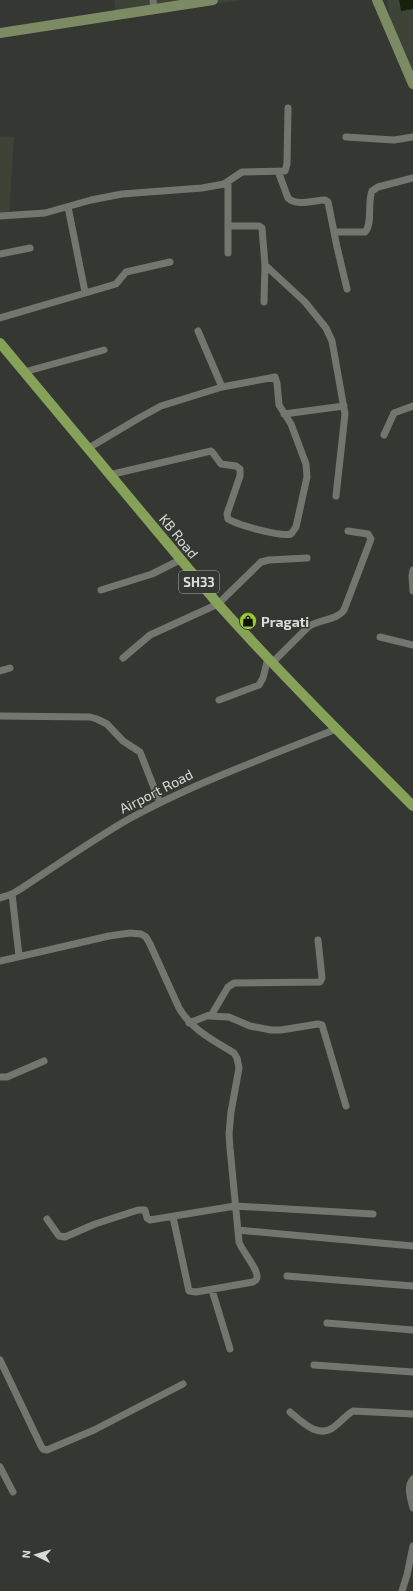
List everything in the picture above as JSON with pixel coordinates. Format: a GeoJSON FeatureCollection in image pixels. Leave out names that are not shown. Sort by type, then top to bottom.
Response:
{"type":"FeatureCollection","features":[{"type":"Feature","properties":{"kind":"main road"},"geometry":{"type":"LineString","coordinates":[[0,33],[153,4],[213,0]]}},
{"type":"Feature","properties":{"kind":"main road"},"geometry":{"type":"LineString","coordinates":[[377,0],[413,84]]}},
{"type":"Feature","properties":{"kind":"main road","name":"KB Road"},"geometry":{"type":"LineString","coordinates":[[0,343],[218,604],[336,729],[413,806]]}},
{"type":"Feature","properties":{"kind":"street"},"geometry":{"type":"LineString","coordinates":[[0,216],[38,214],[91,200],[122,194],[191,190],[219,185],[228,182],[242,172],[285,170],[287,164],[288,108]]}},
{"type":"Feature","properties":{"kind":"street"},"geometry":{"type":"LineString","coordinates":[[346,137],[394,140],[413,137]]}},
{"type":"Feature","properties":{"kind":"street"},"geometry":{"type":"LineString","coordinates":[[278,171],[288,198],[291,200],[300,202],[325,200],[328,202],[347,289]]}},
{"type":"Feature","properties":{"kind":"street"},"geometry":{"type":"LineString","coordinates":[[334,232],[365,232],[369,225],[369,202],[372,191],[378,187],[413,178]]}},
{"type":"Feature","properties":{"kind":"street"},"geometry":{"type":"LineString","coordinates":[[228,182],[228,253]]}},
{"type":"Feature","properties":{"kind":"street"},"geometry":{"type":"LineString","coordinates":[[68,207],[86,292]]}},
{"type":"Feature","properties":{"kind":"street"},"geometry":{"type":"LineString","coordinates":[[229,226],[261,226],[263,230],[265,264],[264,302]]}},
{"type":"Feature","properties":{"kind":"street"},"geometry":{"type":"LineString","coordinates":[[0,254],[30,248]]}},
{"type":"Feature","properties":{"kind":"street"},"geometry":{"type":"LineString","coordinates":[[0,318],[118,283],[121,276],[126,272],[170,262]]}},
{"type":"Feature","properties":{"kind":"street"},"geometry":{"type":"LineString","coordinates":[[265,264],[305,302],[329,333],[334,349],[344,406],[345,423],[336,496]]}},
{"type":"Feature","properties":{"kind":"street"},"geometry":{"type":"LineString","coordinates":[[198,331],[222,387]]}},
{"type":"Feature","properties":{"kind":"street"},"geometry":{"type":"LineString","coordinates":[[24,372],[104,350]]}},
{"type":"Feature","properties":{"kind":"street"},"geometry":{"type":"LineString","coordinates":[[87,449],[154,409],[222,387],[275,377],[277,383],[278,405],[291,424],[302,451],[307,470],[296,527],[292,534],[286,536],[228,518],[227,514],[240,476],[240,469],[236,466],[221,464],[211,451],[109,475]]}},
{"type":"Feature","properties":{"kind":"street"},"geometry":{"type":"LineString","coordinates":[[284,414],[344,406]]}},
{"type":"Feature","properties":{"kind":"street"},"geometry":{"type":"LineString","coordinates":[[384,435],[394,413],[413,406]]}},
{"type":"Feature","properties":{"kind":"street"},"geometry":{"type":"LineString","coordinates":[[219,700],[259,685],[270,660],[308,626],[313,623],[338,616],[344,610],[371,539],[368,534],[348,531]]}},
{"type":"Feature","properties":{"kind":"street"},"geometry":{"type":"LineString","coordinates":[[123,658],[150,635],[218,604],[261,562],[269,560],[307,558]]}},
{"type":"Feature","properties":{"kind":"street"},"geometry":{"type":"LineString","coordinates":[[101,590],[158,572],[180,560]]}},
{"type":"Feature","properties":{"kind":"street"},"geometry":{"type":"LineString","coordinates":[[413,570],[413,591]]}},
{"type":"Feature","properties":{"kind":"street"},"geometry":{"type":"LineString","coordinates":[[380,637],[413,645]]}},
{"type":"Feature","properties":{"kind":"street"},"geometry":{"type":"LineString","coordinates":[[0,671],[10,668]]}},
{"type":"Feature","properties":{"kind":"street"},"geometry":{"type":"LineString","coordinates":[[0,716],[90,717],[102,721],[128,744],[140,752],[160,803]]}},
{"type":"Feature","properties":{"kind":"street","name":"Airport Road"},"geometry":{"type":"LineString","coordinates":[[0,898],[12,894],[102,835],[160,803],[212,778],[336,729]]}},
{"type":"Feature","properties":{"kind":"street"},"geometry":{"type":"LineString","coordinates":[[12,894],[19,956]]}},
{"type":"Feature","properties":{"kind":"street"},"geometry":{"type":"LineString","coordinates":[[0,961],[109,936],[130,933],[141,934],[146,937],[150,944],[178,1008],[189,1023],[234,1053],[239,1062],[239,1068],[231,1112],[229,1134],[235,1206],[241,1248],[256,1271],[257,1277],[253,1282],[212,1290],[192,1292],[187,1288],[172,1217]]}},
{"type":"Feature","properties":{"kind":"street"},"geometry":{"type":"LineString","coordinates":[[189,1023],[209,1016],[214,1012],[228,987],[234,983],[322,981],[318,940]]}},
{"type":"Feature","properties":{"kind":"street"},"geometry":{"type":"LineString","coordinates":[[209,1016],[229,1017],[250,1026],[271,1030],[281,1030],[318,1024],[322,1025],[346,1106]]}},
{"type":"Feature","properties":{"kind":"street"},"geometry":{"type":"LineString","coordinates":[[0,1077],[7,1077],[44,1060]]}},
{"type":"Feature","properties":{"kind":"street"},"geometry":{"type":"LineString","coordinates":[[47,1219],[59,1236],[65,1237],[95,1224],[138,1210],[145,1210],[148,1219],[172,1217],[235,1206],[373,1214]]}},
{"type":"Feature","properties":{"kind":"street"},"geometry":{"type":"LineString","coordinates":[[238,1230],[413,1246]]}},
{"type":"Feature","properties":{"kind":"street"},"geometry":{"type":"LineString","coordinates":[[286,1276],[413,1286]]}},
{"type":"Feature","properties":{"kind":"street"},"geometry":{"type":"LineString","coordinates":[[212,1290],[230,1350]]}},
{"type":"Feature","properties":{"kind":"street"},"geometry":{"type":"LineString","coordinates":[[328,1323],[413,1330]]}},
{"type":"Feature","properties":{"kind":"street"},"geometry":{"type":"LineString","coordinates":[[0,1360],[41,1446],[47,1450],[94,1430],[183,1384]]}},
{"type":"Feature","properties":{"kind":"street"},"geometry":{"type":"LineString","coordinates":[[314,1365],[413,1372]]}},
{"type":"Feature","properties":{"kind":"street"},"geometry":{"type":"LineString","coordinates":[[290,1412],[311,1428],[322,1431],[332,1429],[353,1411],[413,1414]]}},
{"type":"Feature","properties":{"kind":"street"},"geometry":{"type":"LineString","coordinates":[[0,1467],[13,1492]]}},
{"type":"Feature","properties":{"kind":"street"},"geometry":{"type":"LineString","coordinates":[[413,1479],[409,1486],[413,1508]]}},
{"type":"Feature","properties":{"kind":"street"},"geometry":{"type":"LineString","coordinates":[[402,1591],[413,1546]]}},
{"type":"Feature","properties":{"kind":"shaded area"},"geometry":{"type":"Polygon","coordinates":[[[114,0],[244,0],[116,17],[114,0]]]}},
{"type":"Feature","properties":{"kind":"shaded area"},"geometry":{"type":"Polygon","coordinates":[[[387,0],[413,0],[413,74],[391,24],[387,0]]]}},
{"type":"Feature","properties":{"kind":"shaded area"},"geometry":{"type":"Polygon","coordinates":[[[0,136],[14,137],[9,214],[0,213],[0,136]]]}},
{"type":"Feature","properties":{"kind":"water"},"geometry":{"type":"Polygon","coordinates":[[[399,0],[413,0],[413,9],[401,11],[399,0]]]}},
{"type":"Feature","properties":{"kind":"place","name":"Pragati"},"geometry":{"type":"Point","coordinates":[248,621]}}]}
